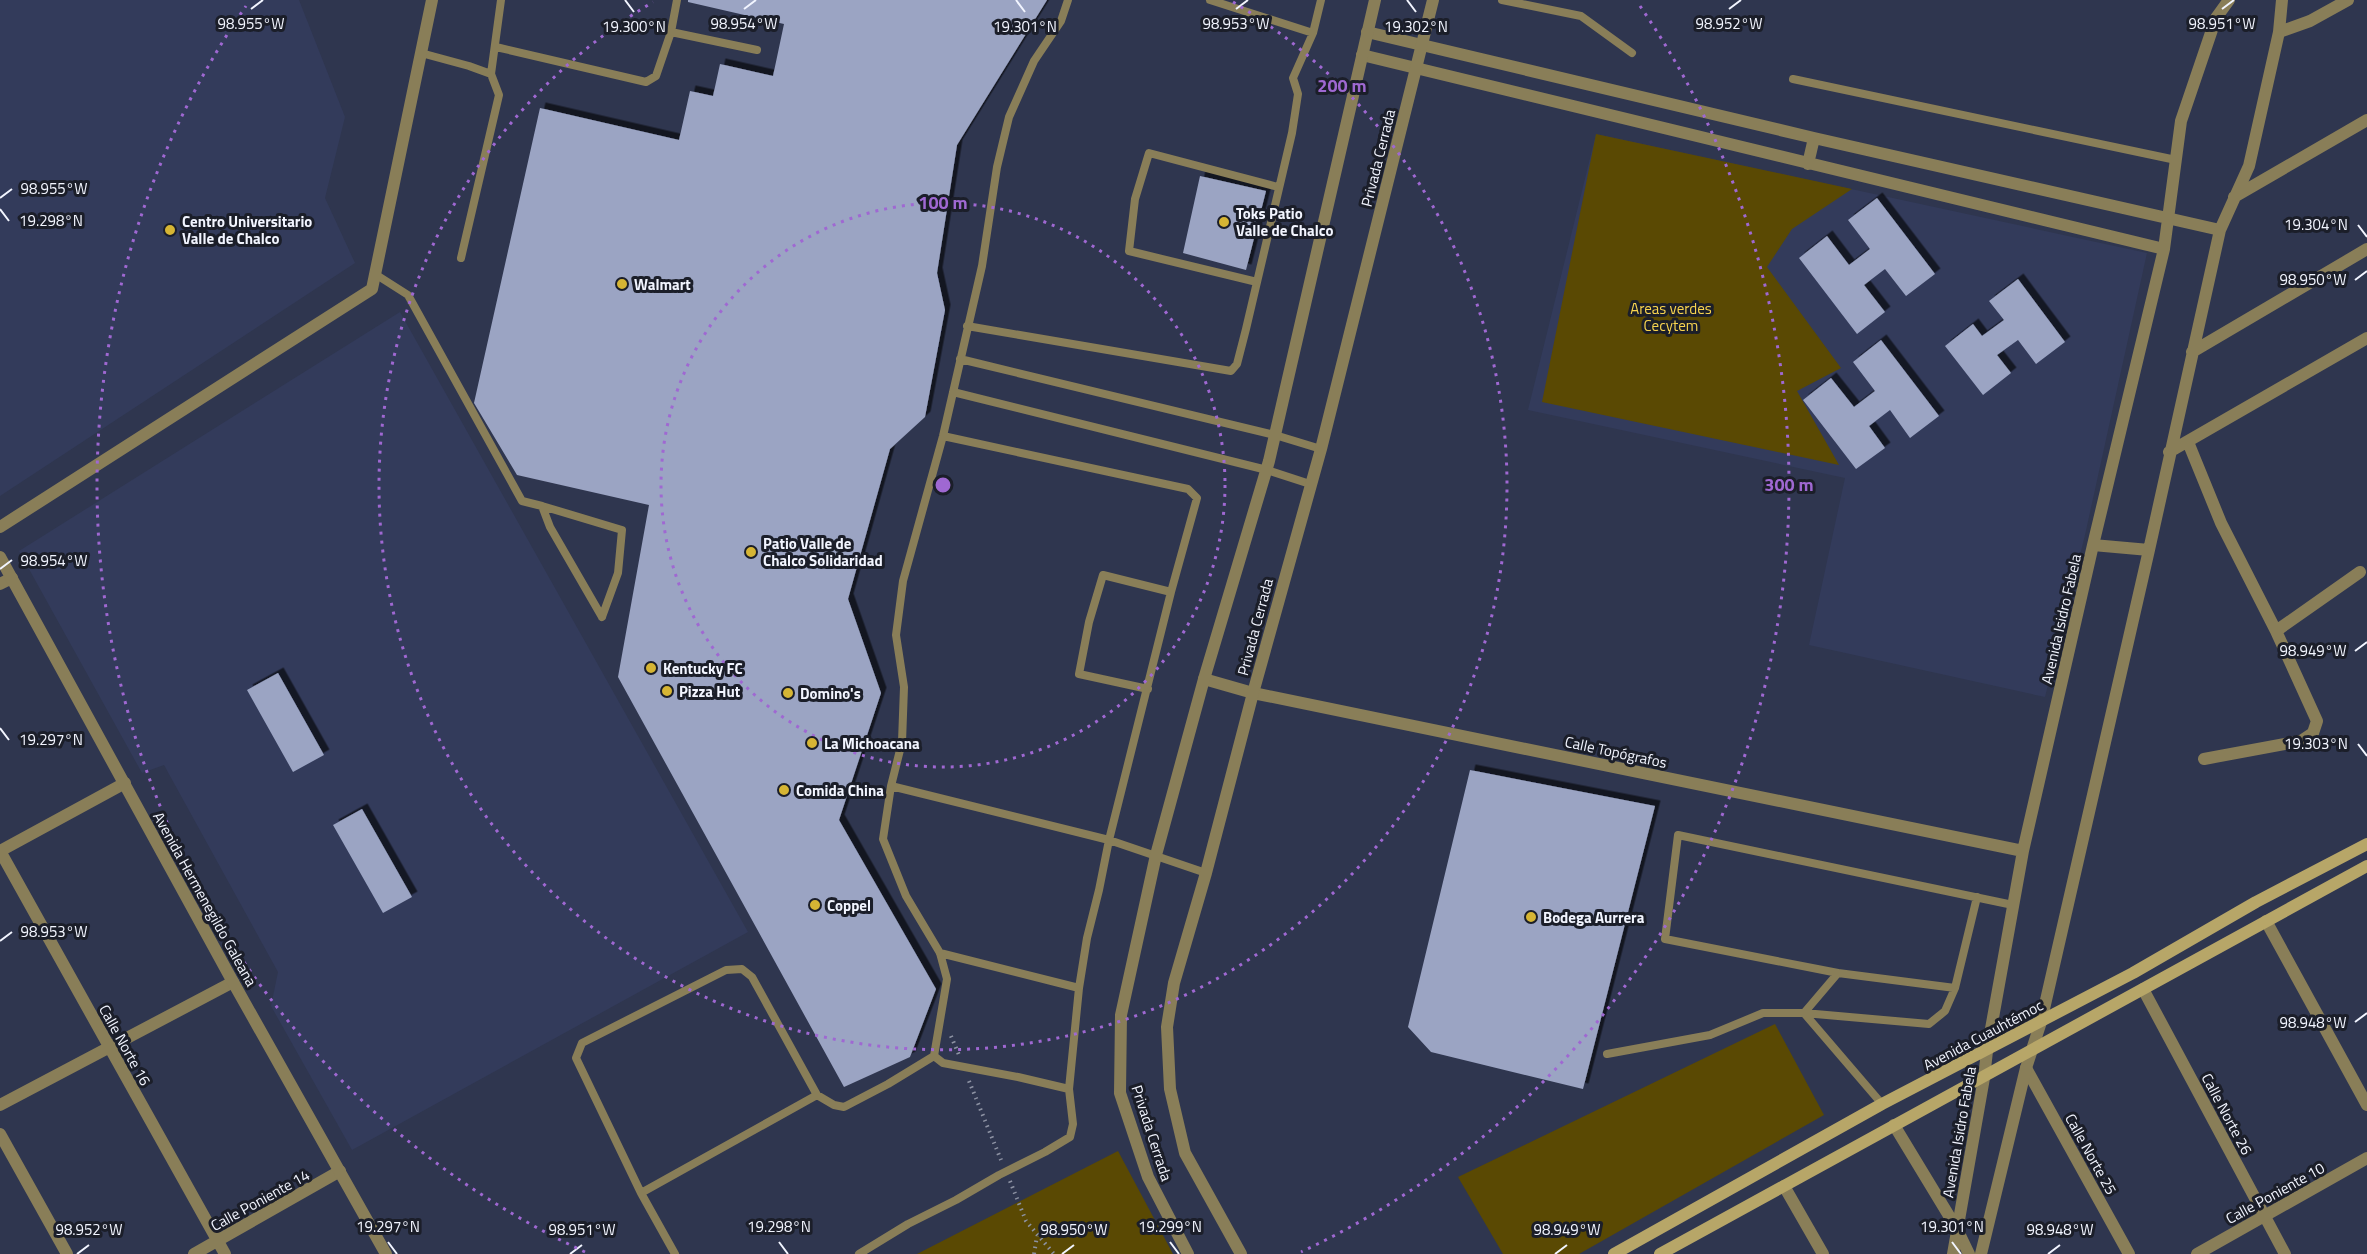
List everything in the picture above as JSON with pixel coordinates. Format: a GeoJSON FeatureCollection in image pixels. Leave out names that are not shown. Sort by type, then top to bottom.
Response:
{"type":"FeatureCollection","features":[{"type":"Feature","properties":{"kind":"main road","name":"Avenida Cuauhtémoc"},"geometry":{"type":"LineString","coordinates":[[1614,1254],[1882,1104],[2133,973],[2256,902],[2367,844]]}},
{"type":"Feature","properties":{"kind":"main road"},"geometry":{"type":"LineString","coordinates":[[1660,1254],[2367,866]]}},
{"type":"Feature","properties":{"kind":"street"},"geometry":{"type":"LineString","coordinates":[[0,527],[372,289],[432,0]]}},
{"type":"Feature","properties":{"kind":"street","name":"Privada Cerrada"},"geometry":{"type":"LineString","coordinates":[[1188,1254],[1148,1177],[1120,1093],[1122,1015],[1156,855],[1204,680],[1267,470],[1375,0]]}},
{"type":"Feature","properties":{"kind":"street","name":"Privada Cerrada"},"geometry":{"type":"LineString","coordinates":[[1241,1254],[1185,1153],[1170,1089],[1167,1027],[1174,983],[1321,449],[1433,0]]}},
{"type":"Feature","properties":{"kind":"street","name":"Avenida Isidro Fabela"},"geometry":{"type":"LineString","coordinates":[[1953,1254],[2023,851],[2164,249],[2170,219],[2181,121],[2216,18],[2229,0]]}},
{"type":"Feature","properties":{"kind":"street"},"geometry":{"type":"LineString","coordinates":[[1981,1254],[2026,1068],[2041,1022],[2220,230],[2249,166],[2279,32],[2282,0]]}},
{"type":"Feature","properties":{"kind":"street"},"geometry":{"type":"LineString","coordinates":[[2279,32],[2310,21],[2348,0]]}},
{"type":"Feature","properties":{"kind":"street"},"geometry":{"type":"LineString","coordinates":[[1367,32],[1814,138],[2220,230]]}},
{"type":"Feature","properties":{"kind":"street"},"geometry":{"type":"LineString","coordinates":[[1362,55],[2164,249]]}},
{"type":"Feature","properties":{"kind":"street"},"geometry":{"type":"LineString","coordinates":[[2234,197],[2367,120]]}},
{"type":"Feature","properties":{"kind":"street"},"geometry":{"type":"LineString","coordinates":[[1808,164],[1814,138]]}},
{"type":"Feature","properties":{"kind":"street"},"geometry":{"type":"LineString","coordinates":[[2192,352],[2367,249]]}},
{"type":"Feature","properties":{"kind":"street"},"geometry":{"type":"LineString","coordinates":[[2169,452],[2367,338]]}},
{"type":"Feature","properties":{"kind":"street"},"geometry":{"type":"LineString","coordinates":[[2188,442],[2221,522],[2276,631],[2317,721],[2313,733],[2301,741],[2204,759]]}},
{"type":"Feature","properties":{"kind":"street"},"geometry":{"type":"LineString","coordinates":[[2093,545],[2149,550]]}},
{"type":"Feature","properties":{"kind":"street","name":"Avenida Hermenegildo Galeana"},"geometry":{"type":"LineString","coordinates":[[0,557],[233,982],[386,1254]]}},
{"type":"Feature","properties":{"kind":"street"},"geometry":{"type":"LineString","coordinates":[[2276,631],[2360,572]]}},
{"type":"Feature","properties":{"kind":"street"},"geometry":{"type":"LineString","coordinates":[[0,584],[12,578]]}},
{"type":"Feature","properties":{"kind":"street","name":"Calle Topógrafos"},"geometry":{"type":"LineString","coordinates":[[1204,680],[1253,693],[2023,851]]}},
{"type":"Feature","properties":{"kind":"street"},"geometry":{"type":"LineString","coordinates":[[0,851],[125,783]]}},
{"type":"Feature","properties":{"kind":"street","name":"Calle Norte 16"},"geometry":{"type":"LineString","coordinates":[[0,851],[225,1254]]}},
{"type":"Feature","properties":{"kind":"street"},"geometry":{"type":"LineString","coordinates":[[2266,921],[2367,1105]]}},
{"type":"Feature","properties":{"kind":"street"},"geometry":{"type":"LineString","coordinates":[[0,1105],[233,982]]}},
{"type":"Feature","properties":{"kind":"street","name":"Calle Norte 26"},"geometry":{"type":"LineString","coordinates":[[2142,989],[2285,1254]]}},
{"type":"Feature","properties":{"kind":"street","name":"Calle Norte 25"},"geometry":{"type":"LineString","coordinates":[[2026,1068],[2129,1254]]}},
{"type":"Feature","properties":{"kind":"street"},"geometry":{"type":"LineString","coordinates":[[1894,1125],[1957,1229],[1969,1254]]}},
{"type":"Feature","properties":{"kind":"street"},"geometry":{"type":"LineString","coordinates":[[0,1134],[67,1254]]}},
{"type":"Feature","properties":{"kind":"street","name":"Calle Poniente 10"},"geometry":{"type":"LineString","coordinates":[[2197,1254],[2367,1158]]}},
{"type":"Feature","properties":{"kind":"street","name":"Calle Poniente 14"},"geometry":{"type":"LineString","coordinates":[[194,1254],[340,1172]]}},
{"type":"Feature","properties":{"kind":"street"},"geometry":{"type":"LineString","coordinates":[[1784,1186],[1823,1254]]}},
{"type":"Feature","properties":{"kind":"lane"},"geometry":{"type":"LineString","coordinates":[[461,258],[499,95],[491,74],[501,0]]}},
{"type":"Feature","properties":{"kind":"lane"},"geometry":{"type":"LineString","coordinates":[[496,48],[646,82],[656,76],[671,32],[677,0]]}},
{"type":"Feature","properties":{"kind":"lane"},"geometry":{"type":"LineString","coordinates":[[675,1254],[641,1193],[576,1058],[582,1044],[726,970],[742,969],[752,977],[818,1095],[834,1105],[844,1107],[934,1056],[947,979],[940,952],[906,896],[883,839],[891,786],[902,742],[904,687],[896,635],[903,582],[943,436],[982,266],[997,167],[1009,117],[1034,61],[1061,21],[1068,0]]}},
{"type":"Feature","properties":{"kind":"lane"},"geometry":{"type":"LineString","coordinates":[[1210,0],[1313,33]]}},
{"type":"Feature","properties":{"kind":"lane"},"geometry":{"type":"LineString","coordinates":[[967,326],[1231,371],[1237,364],[1292,133],[1298,94],[1293,78],[1313,33],[1321,0]]}},
{"type":"Feature","properties":{"kind":"lane"},"geometry":{"type":"LineString","coordinates":[[1503,0],[1581,16],[1632,53]]}},
{"type":"Feature","properties":{"kind":"lane"},"geometry":{"type":"LineString","coordinates":[[671,32],[757,50]]}},
{"type":"Feature","properties":{"kind":"lane"},"geometry":{"type":"LineString","coordinates":[[421,53],[491,74]]}},
{"type":"Feature","properties":{"kind":"lane"},"geometry":{"type":"LineString","coordinates":[[1793,79],[2176,160]]}},
{"type":"Feature","properties":{"kind":"lane"},"geometry":{"type":"LineString","coordinates":[[1257,282],[1129,251],[1136,199],[1149,153],[1278,187]]}},
{"type":"Feature","properties":{"kind":"lane"},"geometry":{"type":"LineString","coordinates":[[375,274],[408,295],[522,501],[542,506],[622,530],[618,573],[602,617],[550,527],[542,506]]}},
{"type":"Feature","properties":{"kind":"lane"},"geometry":{"type":"LineString","coordinates":[[960,359],[1275,435],[1321,449]]}},
{"type":"Feature","properties":{"kind":"lane"},"geometry":{"type":"LineString","coordinates":[[953,392],[1267,470],[1310,484]]}},
{"type":"Feature","properties":{"kind":"lane"},"geometry":{"type":"LineString","coordinates":[[859,1254],[908,1224],[1070,1137],[1073,1124],[1069,1089],[1079,988],[1087,938],[1171,592],[1197,498],[1188,489],[943,436]]}},
{"type":"Feature","properties":{"kind":"lane"},"geometry":{"type":"LineString","coordinates":[[1148,689],[1079,674],[1089,622],[1103,575],[1171,592]]}},
{"type":"Feature","properties":{"kind":"lane"},"geometry":{"type":"LineString","coordinates":[[891,786],[1109,840],[1206,873]]}},
{"type":"Feature","properties":{"kind":"lane"},"geometry":{"type":"LineString","coordinates":[[1955,988],[1838,973],[1665,939],[1678,835],[2013,904]]}},
{"type":"Feature","properties":{"kind":"lane"},"geometry":{"type":"LineString","coordinates":[[1607,1054],[1710,1035],[1763,1013],[1804,1013],[1929,1024],[1945,1011],[1955,988],[1977,897]]}},
{"type":"Feature","properties":{"kind":"lane"},"geometry":{"type":"LineString","coordinates":[[940,952],[1079,988]]}},
{"type":"Feature","properties":{"kind":"lane"},"geometry":{"type":"LineString","coordinates":[[1804,1013],[1838,973]]}},
{"type":"Feature","properties":{"kind":"lane"},"geometry":{"type":"LineString","coordinates":[[1804,1013],[1882,1104]]}},
{"type":"Feature","properties":{"kind":"lane"},"geometry":{"type":"LineString","coordinates":[[934,1056],[943,1064],[1069,1089]]}},
{"type":"Feature","properties":{"kind":"lane"},"geometry":{"type":"LineString","coordinates":[[641,1193],[818,1095]]}},
{"type":"Feature","properties":{"kind":"path"},"geometry":{"type":"LineString","coordinates":[[942,1011],[1026,1221],[1054,1254]]}},
{"type":"Feature","properties":{"kind":"path"},"geometry":{"type":"LineString","coordinates":[[1034,1254],[1037,1235]]}},
{"type":"Feature","properties":{"kind":"shaded area","name":"Centro Universitario Valle de Chalco"},"geometry":{"type":"Polygon","coordinates":[[[0,0],[299,0],[345,117],[325,198],[355,263],[0,496],[0,0]]]}},
{"type":"Feature","properties":{"kind":"shaded area"},"geometry":{"type":"Polygon","coordinates":[[[1596,134],[2147,253],[2085,535],[2045,697],[1809,645],[1845,478],[1528,410],[1596,134]]]}},
{"type":"Feature","properties":{"kind":"shaded area"},"geometry":{"type":"Polygon","coordinates":[[[400,312],[748,932],[352,1150],[271,1006],[278,972],[164,765],[142,773],[19,551],[400,312]]]}},
{"type":"Feature","properties":{"kind":"green space","name":"Areas verdes Cecytem"},"geometry":{"type":"Polygon","coordinates":[[[1596,134],[1852,189],[1792,229],[1767,267],[1841,368],[1797,391],[1839,465],[1542,402],[1596,134]]]}},
{"type":"Feature","properties":{"kind":"green space"},"geometry":{"type":"Polygon","coordinates":[[[1775,1024],[1824,1115],[1579,1254],[1503,1254],[1458,1177],[1775,1024]]]}},
{"type":"Feature","properties":{"kind":"green space"},"geometry":{"type":"Polygon","coordinates":[[[1118,1151],[1173,1254],[917,1254],[1118,1151]]]}},
{"type":"Feature","properties":{"kind":"building","name":"Patio Valle de Chalco Solidaridad"},"geometry":{"type":"Polygon","coordinates":[[[688,0],[1047,0],[957,145],[937,273],[945,310],[925,417],[890,449],[848,599],[881,693],[839,820],[936,989],[910,1057],[844,1087],[618,677],[649,505],[517,475],[474,403],[540,108],[679,140],[690,91],[713,96],[720,64],[773,76],[784,24],[688,2],[688,0]]]}},
{"type":"Feature","properties":{"kind":"building","name":"Toks Patio Valle de Chalco"},"geometry":{"type":"Polygon","coordinates":[[[1200,176],[1266,191],[1246,270],[1183,253],[1200,176]]]}},
{"type":"Feature","properties":{"kind":"building"},"geometry":{"type":"Polygon","coordinates":[[[1877,198],[1935,274],[1906,296],[1885,269],[1864,285],[1885,312],[1857,334],[1799,258],[1827,236],[1849,265],[1870,249],[1848,220],[1877,198]]]}},
{"type":"Feature","properties":{"kind":"building"},"geometry":{"type":"Polygon","coordinates":[[[2018,279],[2065,342],[2036,364],[2018,340],[1997,355],[2011,373],[1983,395],[1945,346],[1973,324],[1982,336],[2004,320],[1989,301],[2018,279]]]}},
{"type":"Feature","properties":{"kind":"building"},"geometry":{"type":"Polygon","coordinates":[[[1881,340],[1939,416],[1910,438],[1890,410],[1869,426],[1885,448],[1856,469],[1803,400],[1831,378],[1854,407],[1875,391],[1853,362],[1881,340]]]}},
{"type":"Feature","properties":{"kind":"building"},"geometry":{"type":"Polygon","coordinates":[[[278,673],[324,755],[293,772],[247,690],[278,673]]]}},
{"type":"Feature","properties":{"kind":"building","name":"Bodega Aurrera"},"geometry":{"type":"Polygon","coordinates":[[[1470,770],[1655,806],[1583,1089],[1431,1052],[1408,1027],[1470,770]]]}},
{"type":"Feature","properties":{"kind":"building"},"geometry":{"type":"Polygon","coordinates":[[[362,809],[412,897],[383,913],[333,825],[362,809]]]}},
{"type":"Feature","properties":{"kind":"place","name":"Toks Patio Valle de Chalco"},"geometry":{"type":"Point","coordinates":[1224,222]}},
{"type":"Feature","properties":{"kind":"place","name":"Centro Universitario Valle de Chalco"},"geometry":{"type":"Point","coordinates":[170,230]}},
{"type":"Feature","properties":{"kind":"place","name":"Walmart"},"geometry":{"type":"Point","coordinates":[622,284]}},
{"type":"Feature","properties":{"kind":"place","name":"Patio Valle de Chalco Solidaridad"},"geometry":{"type":"Point","coordinates":[751,552]}},
{"type":"Feature","properties":{"kind":"place","name":"Kentucky FC"},"geometry":{"type":"Point","coordinates":[651,668]}},
{"type":"Feature","properties":{"kind":"place","name":"Pizza Hut"},"geometry":{"type":"Point","coordinates":[667,691]}},
{"type":"Feature","properties":{"kind":"place","name":"Domino's"},"geometry":{"type":"Point","coordinates":[788,693]}},
{"type":"Feature","properties":{"kind":"place","name":"La Michoacana"},"geometry":{"type":"Point","coordinates":[812,743]}},
{"type":"Feature","properties":{"kind":"place","name":"Comida China"},"geometry":{"type":"Point","coordinates":[784,790]}},
{"type":"Feature","properties":{"kind":"place","name":"Coppel"},"geometry":{"type":"Point","coordinates":[815,905]}},
{"type":"Feature","properties":{"kind":"place","name":"Bodega Aurrera"},"geometry":{"type":"Point","coordinates":[1531,917]}}]}
